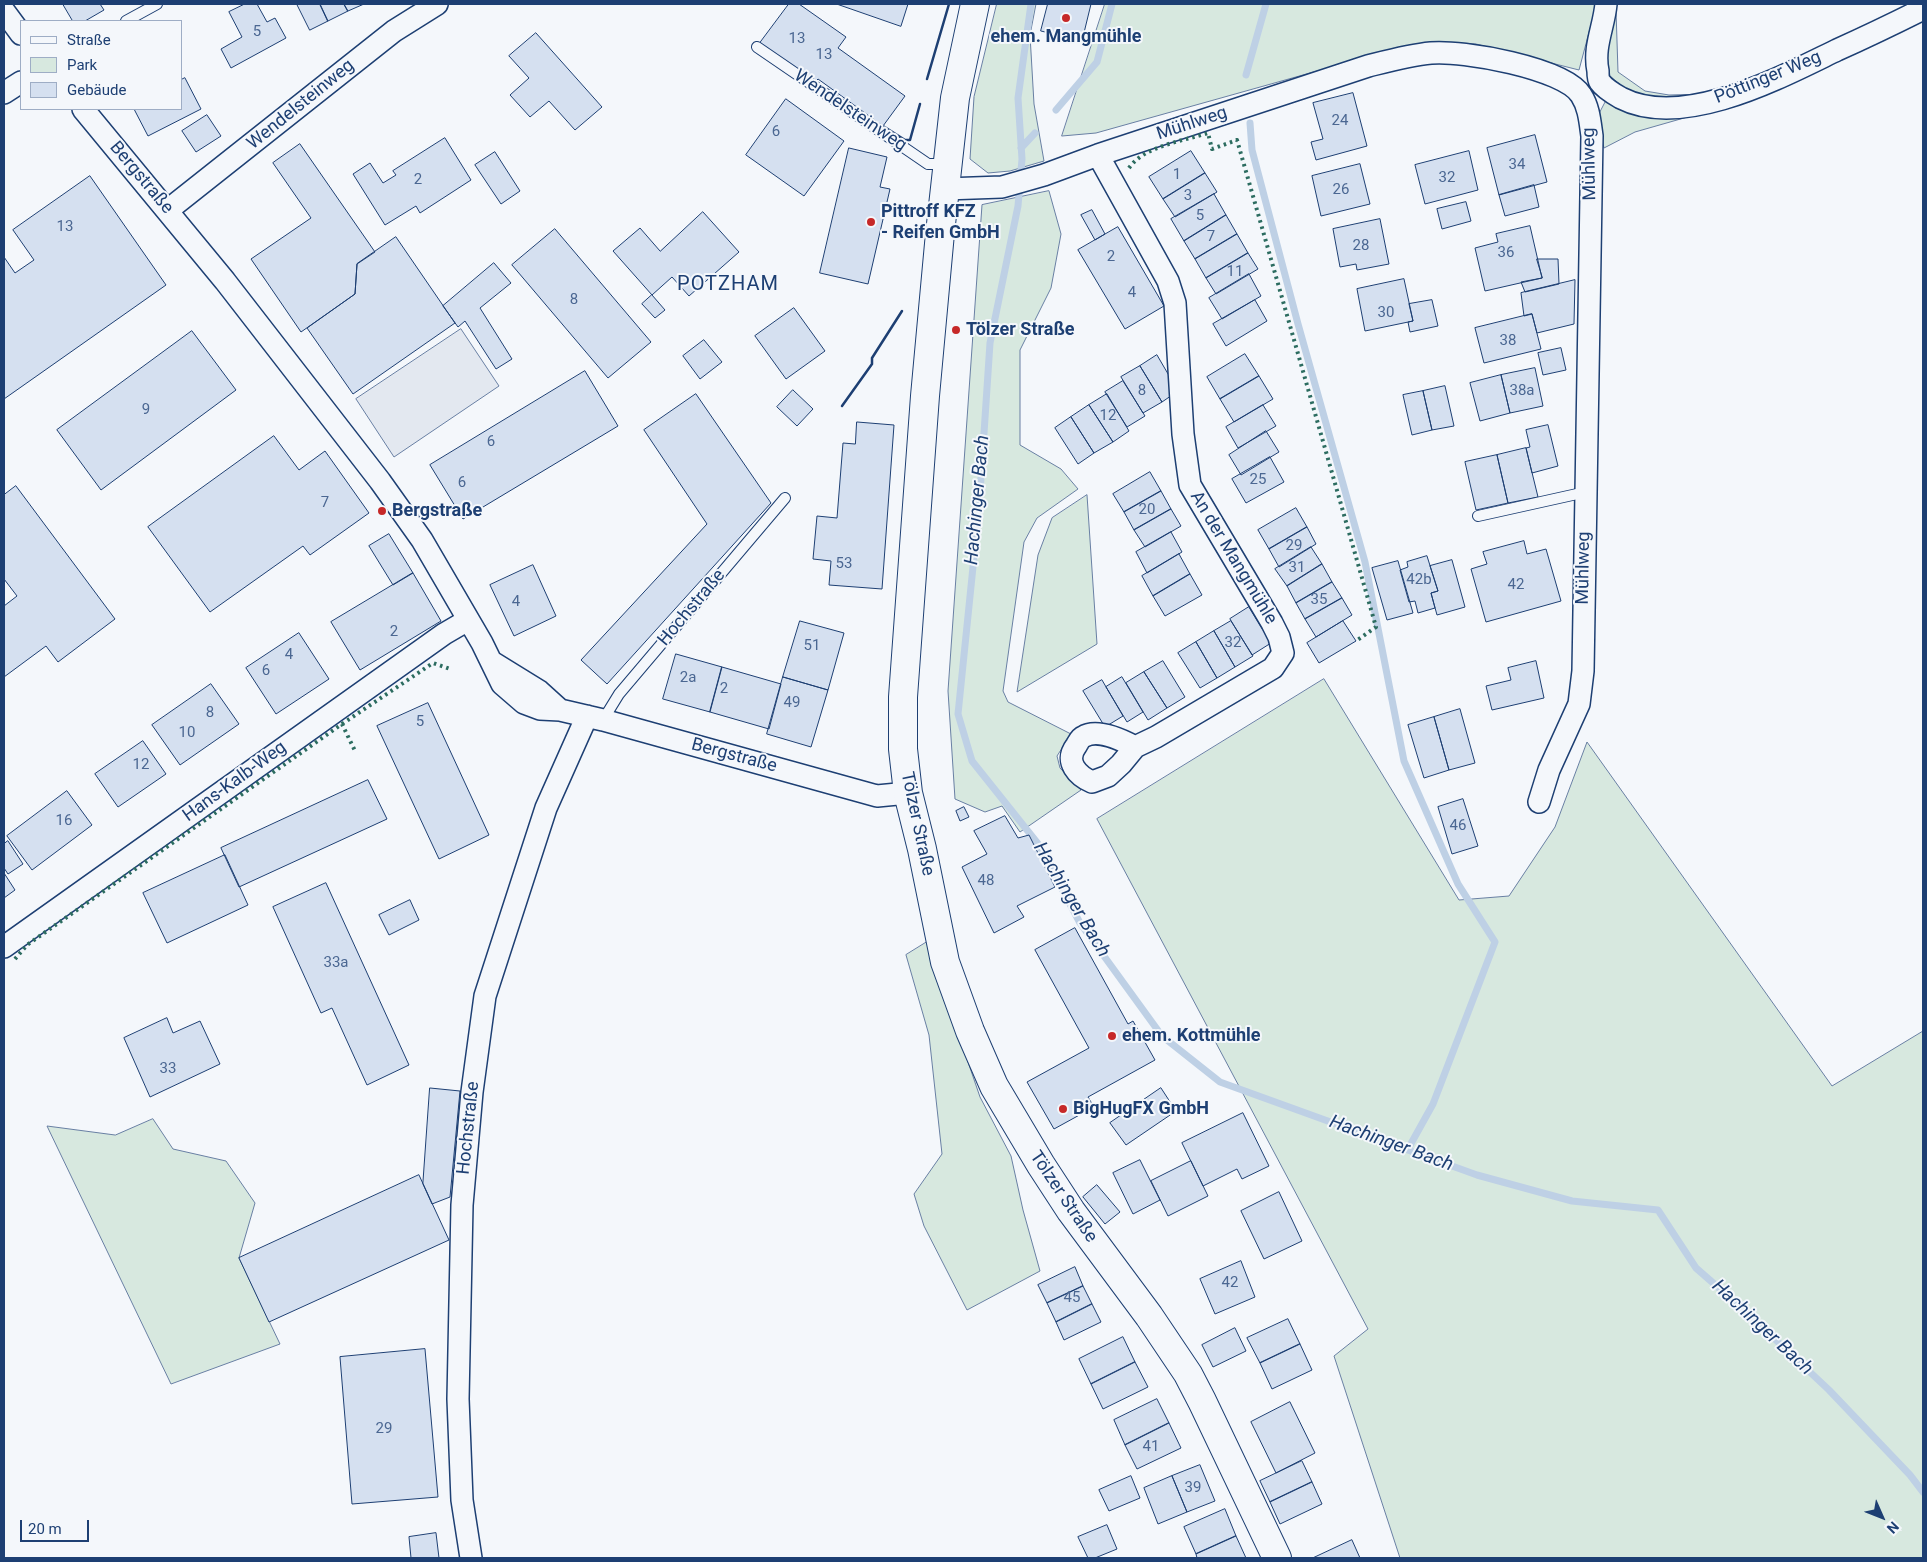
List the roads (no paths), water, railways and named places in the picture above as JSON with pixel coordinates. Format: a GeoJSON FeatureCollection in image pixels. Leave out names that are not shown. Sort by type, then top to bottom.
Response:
{"type":"FeatureCollection","features":[{"type":"Feature","properties":{"kind":"main road","name":"Tölzer Straße"},"geometry":{"type":"LineString","coordinates":[[975,4],[955,98],[925,396],[903,697],[903,749],[908,793],[946,962],[970,1031],[994,1086],[1071,1211],[1149,1316],[1188,1374],[1277,1558]]}},
{"type":"Feature","properties":{"kind":"street","name":"Wendelsteinweg"},"geometry":{"type":"LineString","coordinates":[[168,210],[394,31],[437,4]]}},
{"type":"Feature","properties":{"kind":"street"},"geometry":{"type":"LineString","coordinates":[[1590,88],[1596,62],[1597,42],[1606,4]]}},
{"type":"Feature","properties":{"kind":"street","name":"Pöttinger Weg"},"geometry":{"type":"LineString","coordinates":[[1590,88],[1612,93],[1643,106],[1673,108],[1710,102],[1786,75],[1923,9]]}},
{"type":"Feature","properties":{"kind":"street"},"geometry":{"type":"LineString","coordinates":[[4,12],[20,33]]}},
{"type":"Feature","properties":{"kind":"street","name":"Mühlweg"},"geometry":{"type":"LineString","coordinates":[[946,177],[1002,187],[1044,175],[1098,155],[1368,66],[1432,53],[1472,54],[1519,65],[1550,74],[1569,83],[1590,88],[1588,112],[1592,136],[1583,671],[1579,704],[1549,770],[1539,802]]}},
{"type":"Feature","properties":{"kind":"street"},"geometry":{"type":"LineString","coordinates":[[4,93],[20,83]]}},
{"type":"Feature","properties":{"kind":"street","name":"Bergstraße"},"geometry":{"type":"LineString","coordinates":[[84,110],[225,280],[380,481],[422,540],[492,662],[502,684],[524,703],[540,709],[560,710],[595,718],[877,796],[908,793]]}},
{"type":"Feature","properties":{"kind":"street","name":"An der Mangmühle"},"geometry":{"type":"LineString","coordinates":[[1098,155],[1168,282],[1175,303],[1183,434],[1190,485],[1272,623],[1279,637],[1283,653],[1273,668],[1156,737],[1135,747]]}},
{"type":"Feature","properties":{"kind":"street","name":"Hans-Kalb-Weg"},"geometry":{"type":"LineString","coordinates":[[4,947],[405,661],[468,620]]}},
{"type":"Feature","properties":{"kind":"street","name":"Hochstraße"},"geometry":{"type":"LineString","coordinates":[[471,1558],[462,1500],[458,1399],[462,1206],[473,1083],[485,996],[546,808],[595,718]]}},
{"type":"Feature","properties":{"kind":"lane"},"geometry":{"type":"LineString","coordinates":[[128,20],[157,4]]}},
{"type":"Feature","properties":{"kind":"lane","name":"Wendelsteinweg"},"geometry":{"type":"LineString","coordinates":[[757,47],[946,177]]}},
{"type":"Feature","properties":{"kind":"lane"},"geometry":{"type":"LineString","coordinates":[[1478,516],[1586,492]]}},
{"type":"Feature","properties":{"kind":"lane","name":"Hochstraße"},"geometry":{"type":"LineString","coordinates":[[595,718],[620,694],[785,498]]}},
{"type":"Feature","properties":{"kind":"waterway","name":"Hachinger Bach"},"geometry":{"type":"LineString","coordinates":[[1031,4],[1018,98],[1022,159],[1018,206],[990,343],[979,508],[958,714],[972,761],[1039,845],[1080,923],[1162,1036],[1220,1082],[1477,1175],[1572,1201],[1658,1210],[1696,1268],[1829,1390],[1910,1475],[1923,1492]]}},
{"type":"Feature","properties":{"kind":"waterway"},"geometry":{"type":"LineString","coordinates":[[1056,110],[1097,62],[1112,4]]}},
{"type":"Feature","properties":{"kind":"waterway"},"geometry":{"type":"LineString","coordinates":[[1246,75],[1266,4]]}},
{"type":"Feature","properties":{"kind":"waterway"},"geometry":{"type":"LineString","coordinates":[[1250,123],[1252,150],[1298,324],[1365,562],[1404,761],[1458,884],[1495,942],[1433,1104],[1408,1149]]}},
{"type":"Feature","properties":{"kind":"waterway"},"geometry":{"type":"LineString","coordinates":[[1021,148],[1035,133]]}},
{"type":"Feature","properties":{"kind":"place","name":"ehem. Mangmühle"},"geometry":{"type":"Point","coordinates":[1066,18]}},
{"type":"Feature","properties":{"kind":"place","name":"Pittroff KFZ - Reifen GmbH"},"geometry":{"type":"Point","coordinates":[871,222]}},
{"type":"Feature","properties":{"kind":"place","name":"Tölzer Straße"},"geometry":{"type":"Point","coordinates":[956,330]}},
{"type":"Feature","properties":{"kind":"place","name":"Bergstraße"},"geometry":{"type":"Point","coordinates":[382,511]}},
{"type":"Feature","properties":{"kind":"place","name":"ehem. Kottmühle"},"geometry":{"type":"Point","coordinates":[1112,1036]}},
{"type":"Feature","properties":{"kind":"place","name":"BigHugFX GmbH"},"geometry":{"type":"Point","coordinates":[1063,1109]}},
{"type":"Feature","properties":{"kind":"district","name":"POTZHAM"},"geometry":{"type":"Point","coordinates":[728,285]}}]}
